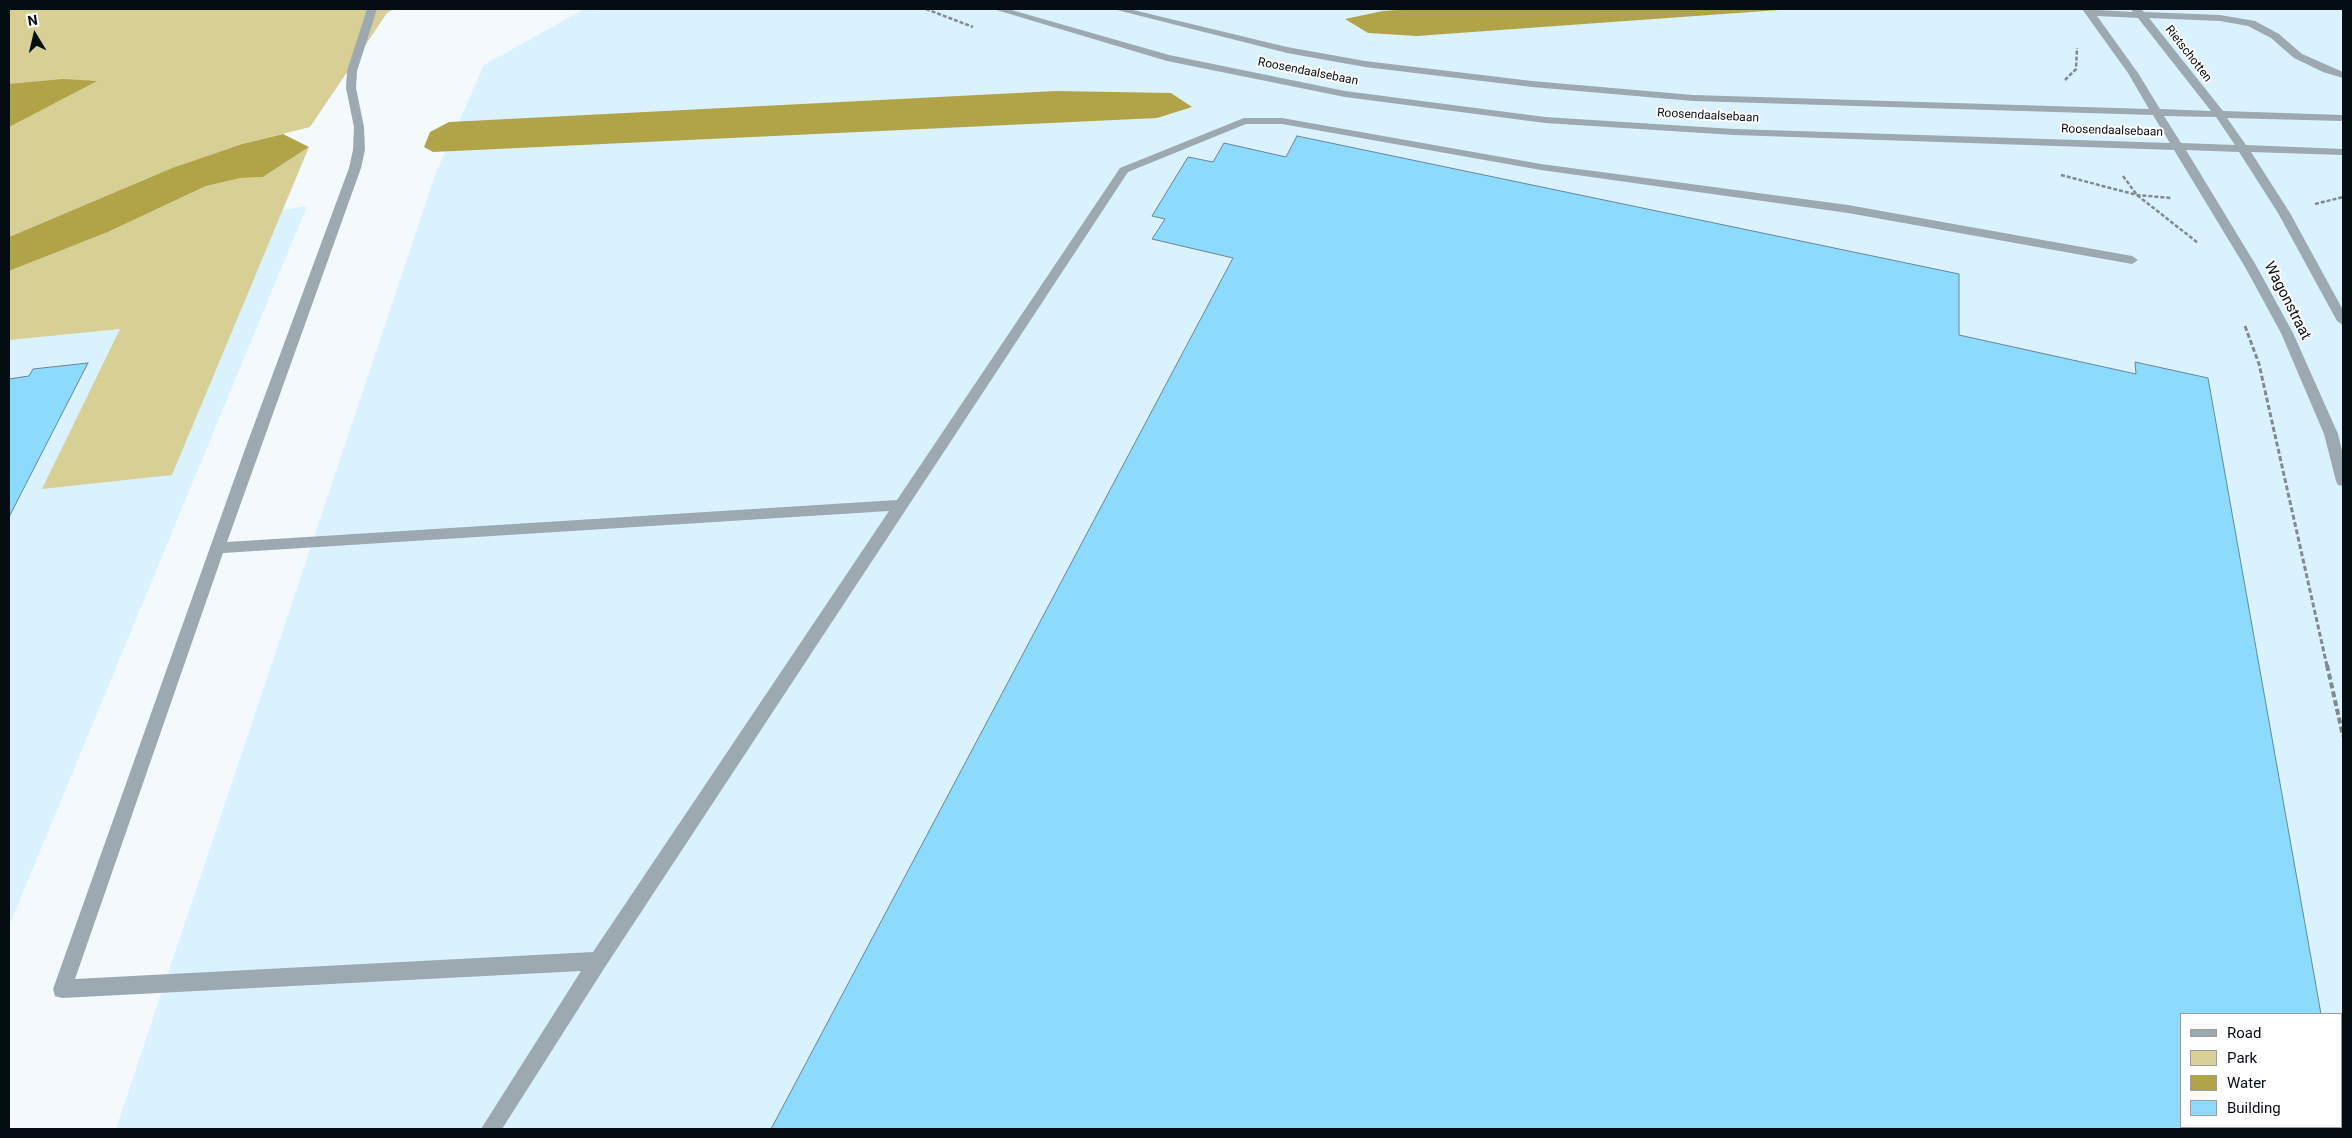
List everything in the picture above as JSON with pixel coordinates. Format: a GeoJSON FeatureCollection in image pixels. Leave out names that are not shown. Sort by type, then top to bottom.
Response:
{"type":"FeatureCollection","features":[{"type":"Feature","properties":{"kind":"street"},"geometry":{"type":"LineString","coordinates":[[372,9],[352,71],[351,88],[359,127],[359,150],[355,168],[62,989],[598,961]]}},
{"type":"Feature","properties":{"kind":"street","name":"Roosendaalsebaan"},"geometry":{"type":"LineString","coordinates":[[998,9],[1167,58],[1345,94],[1545,120],[1734,132],[2179,147]]}},
{"type":"Feature","properties":{"kind":"street","name":"Roosendaalsebaan"},"geometry":{"type":"LineString","coordinates":[[1118,9],[1287,50],[1365,64],[1532,84],[1693,98],[2158,112],[2179,147]]}},
{"type":"Feature","properties":{"kind":"street"},"geometry":{"type":"LineString","coordinates":[[2088,11],[2158,112],[2343,118]]}},
{"type":"Feature","properties":{"kind":"street"},"geometry":{"type":"LineString","coordinates":[[2088,11],[2138,11],[2220,18],[2251,23],[2275,36],[2298,56],[2327,70],[2343,75]]}},
{"type":"Feature","properties":{"kind":"street","name":"Rietschotten"},"geometry":{"type":"LineString","coordinates":[[2138,11],[2220,115],[2243,149]]}},
{"type":"Feature","properties":{"kind":"street"},"geometry":{"type":"LineString","coordinates":[[491,1129],[598,961],[1124,170],[1244,121],[1282,121],[1541,167],[1848,209],[2132,260]]}},
{"type":"Feature","properties":{"kind":"street"},"geometry":{"type":"LineString","coordinates":[[2179,147],[2343,152]]}},
{"type":"Feature","properties":{"kind":"street","name":"Wagonstraat"},"geometry":{"type":"LineString","coordinates":[[2179,147],[2247,259],[2287,333],[2330,434],[2343,481]]}},
{"type":"Feature","properties":{"kind":"street"},"geometry":{"type":"LineString","coordinates":[[2243,149],[2284,213],[2343,321]]}},
{"type":"Feature","properties":{"kind":"street"},"geometry":{"type":"LineString","coordinates":[[218,548],[901,505]]}},
{"type":"Feature","properties":{"kind":"path"},"geometry":{"type":"LineString","coordinates":[[2137,196],[2201,246]]}},
{"type":"Feature","properties":{"kind":"path"},"geometry":{"type":"LineString","coordinates":[[2242,321],[2259,364],[2343,736]]}},
{"type":"Feature","properties":{"kind":"shaded area"},"geometry":{"type":"Polygon","coordinates":[[[584,9],[2343,9],[2343,1129],[116,1129],[435,175],[484,65],[584,9]]]}},
{"type":"Feature","properties":{"kind":"shaded area"},"geometry":{"type":"Polygon","coordinates":[[[307,206],[9,926],[9,259],[307,206]]]}},
{"type":"Feature","properties":{"kind":"green space"},"geometry":{"type":"Polygon","coordinates":[[[9,9],[394,9],[387,13],[310,127],[242,144],[172,168],[9,237],[9,9]]]}},
{"type":"Feature","properties":{"kind":"green space"},"geometry":{"type":"Polygon","coordinates":[[[309,147],[172,475],[42,489],[120,329],[9,340],[9,271],[108,232],[206,186],[241,178],[263,177],[309,147]]]}},
{"type":"Feature","properties":{"kind":"water"},"geometry":{"type":"Polygon","coordinates":[[[1410,9],[1793,9],[1417,36],[1368,33],[1345,19],[1383,11],[1410,9]]]}},
{"type":"Feature","properties":{"kind":"water"},"geometry":{"type":"Polygon","coordinates":[[[63,79],[97,81],[9,127],[9,84],[63,79]]]}},
{"type":"Feature","properties":{"kind":"water"},"geometry":{"type":"Polygon","coordinates":[[[1056,91],[1171,93],[1192,107],[1157,118],[433,152],[424,147],[430,132],[449,122],[1056,91]]]}},
{"type":"Feature","properties":{"kind":"water"},"geometry":{"type":"Polygon","coordinates":[[[283,134],[309,147],[263,177],[241,178],[206,186],[108,232],[9,271],[9,237],[172,168],[242,144],[283,134]]]}},
{"type":"Feature","properties":{"kind":"building"},"geometry":{"type":"Polygon","coordinates":[[[1297,136],[1959,274],[1959,335],[2136,374],[2135,362],[2208,378],[2321,1013],[2180,1013],[2181,1129],[771,1129],[1233,258],[1152,239],[1165,219],[1152,216],[1188,157],[1213,162],[1224,143],[1286,157],[1297,136]]]}},
{"type":"Feature","properties":{"kind":"building"},"geometry":{"type":"Polygon","coordinates":[[[88,363],[9,517],[9,379],[29,376],[33,369],[88,363]]]}}]}
